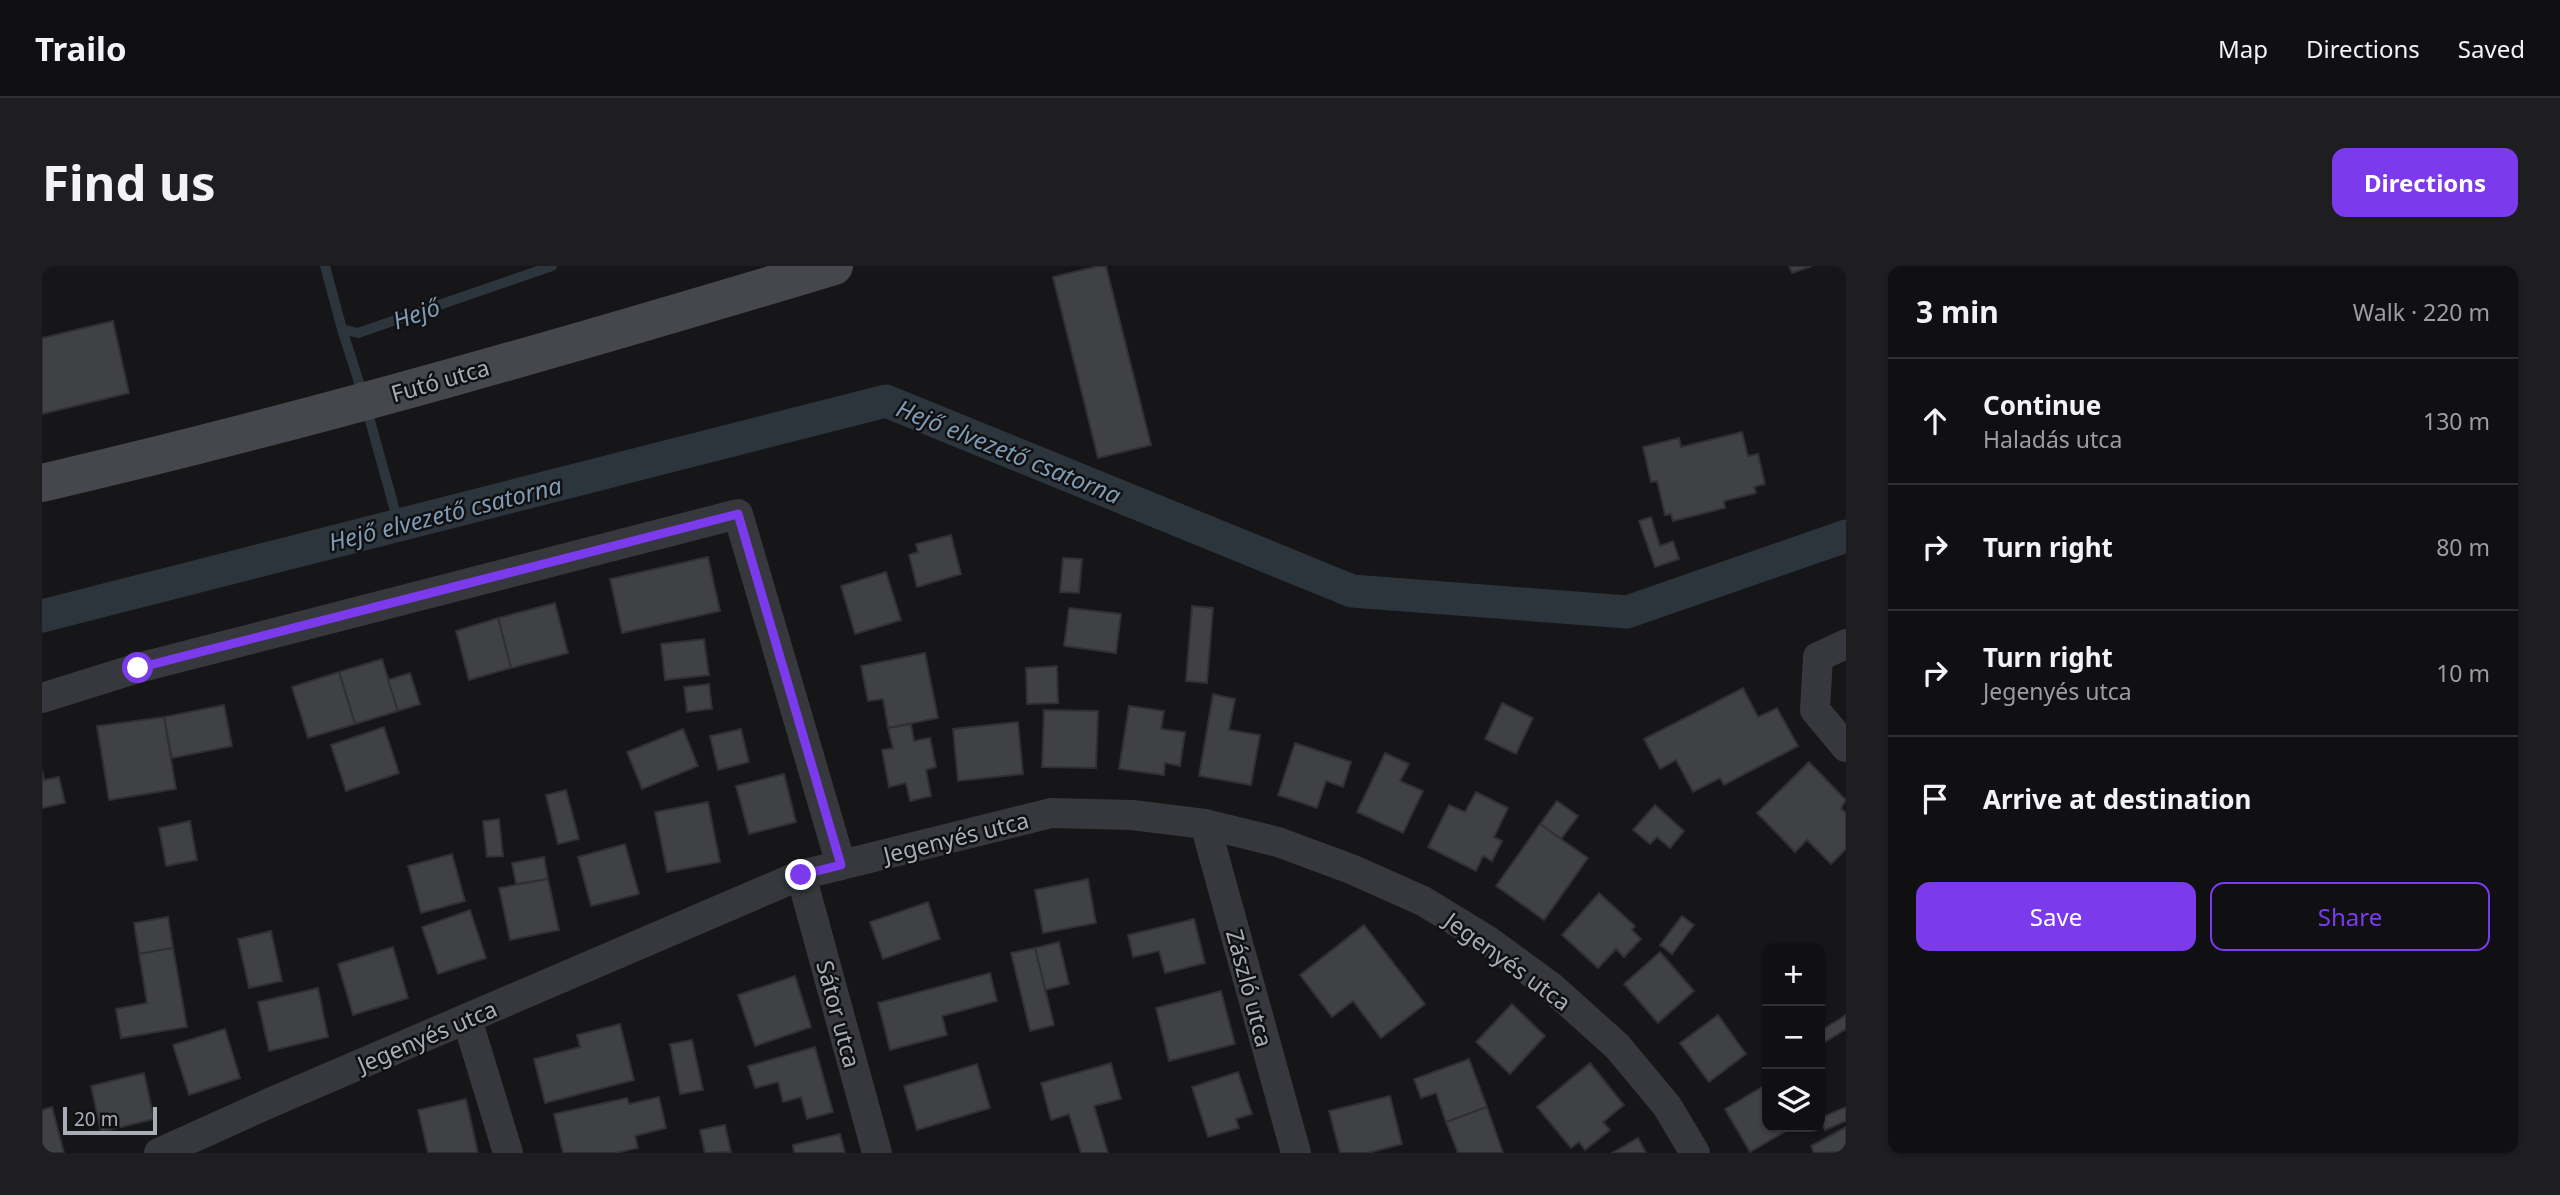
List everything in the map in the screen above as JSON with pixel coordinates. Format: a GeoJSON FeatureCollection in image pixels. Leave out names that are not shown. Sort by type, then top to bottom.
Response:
{"type":"FeatureCollection","features":[{"type":"Feature","properties":{"kind":"main road","name":"Futó utca"},"geometry":{"type":"LineString","coordinates":[[42,483],[361,402],[834,266]]}},
{"type":"Feature","properties":{"kind":"street"},"geometry":{"type":"LineString","coordinates":[[42,698],[138,668],[738,514],[841,865]]}},
{"type":"Feature","properties":{"kind":"street"},"geometry":{"type":"LineString","coordinates":[[1846,644],[1818,657],[1815,710],[1846,747]]}},
{"type":"Feature","properties":{"kind":"street","name":"Jegenyés utca"},"geometry":{"type":"LineString","coordinates":[[159,1153],[801,875],[1051,813],[1132,816],[1205,824],[1278,842],[1351,869],[1423,901],[1487,940],[1550,986],[1616,1046],[1667,1106],[1695,1153]]}},
{"type":"Feature","properties":{"kind":"street","name":"Zászló utca"},"geometry":{"type":"LineString","coordinates":[[1205,824],[1296,1153]]}},
{"type":"Feature","properties":{"kind":"street","name":"Sátor utca"},"geometry":{"type":"LineString","coordinates":[[801,875],[877,1153]]}},
{"type":"Feature","properties":{"kind":"street"},"geometry":{"type":"LineString","coordinates":[[467,1019],[508,1153]]}},
{"type":"Feature","properties":{"kind":"building"},"geometry":{"type":"Polygon","coordinates":[[[1106,266],[1151,445],[1098,458],[1053,277],[1106,266]]]}},
{"type":"Feature","properties":{"kind":"building"},"geometry":{"type":"Polygon","coordinates":[[[1789,266],[1812,266],[1792,273],[1789,266]]]}},
{"type":"Feature","properties":{"kind":"building"},"geometry":{"type":"Polygon","coordinates":[[[113,321],[129,393],[42,414],[42,338],[113,321]]]}},
{"type":"Feature","properties":{"kind":"building"},"geometry":{"type":"Polygon","coordinates":[[[1742,432],[1748,456],[1758,454],[1765,484],[1754,487],[1756,493],[1724,501],[1725,508],[1673,521],[1671,514],[1665,515],[1657,481],[1651,482],[1643,447],[1679,438],[1681,447],[1742,432]]]}},
{"type":"Feature","properties":{"kind":"building"},"geometry":{"type":"Polygon","coordinates":[[[1651,517],[1660,546],[1673,541],[1679,559],[1655,567],[1639,521],[1651,517]]]}},
{"type":"Feature","properties":{"kind":"building"},"geometry":{"type":"Polygon","coordinates":[[[951,535],[961,574],[917,587],[909,555],[918,552],[916,544],[951,535]]]}},
{"type":"Feature","properties":{"kind":"building"},"geometry":{"type":"Polygon","coordinates":[[[708,557],[720,611],[622,633],[610,579],[708,557]]]}},
{"type":"Feature","properties":{"kind":"building"},"geometry":{"type":"Polygon","coordinates":[[[1063,558],[1082,559],[1079,593],[1060,592],[1063,558]]]}},
{"type":"Feature","properties":{"kind":"building"},"geometry":{"type":"Polygon","coordinates":[[[886,572],[901,620],[855,634],[841,586],[886,572]]]}},
{"type":"Feature","properties":{"kind":"building"},"geometry":{"type":"Polygon","coordinates":[[[555,603],[568,653],[511,668],[498,618],[555,603]]]}},
{"type":"Feature","properties":{"kind":"building"},"geometry":{"type":"Polygon","coordinates":[[[1192,606],[1213,608],[1207,683],[1186,681],[1192,606]]]}},
{"type":"Feature","properties":{"kind":"building"},"geometry":{"type":"Polygon","coordinates":[[[1069,608],[1121,614],[1116,653],[1064,646],[1069,608]]]}},
{"type":"Feature","properties":{"kind":"building"},"geometry":{"type":"Polygon","coordinates":[[[498,618],[511,668],[469,680],[456,631],[498,618]]]}},
{"type":"Feature","properties":{"kind":"building"},"geometry":{"type":"Polygon","coordinates":[[[704,639],[709,675],[665,680],[661,644],[704,639]]]}},
{"type":"Feature","properties":{"kind":"building"},"geometry":{"type":"Polygon","coordinates":[[[925,653],[938,718],[888,728],[883,699],[868,701],[861,666],[925,653]]]}},
{"type":"Feature","properties":{"kind":"building"},"geometry":{"type":"Polygon","coordinates":[[[382,659],[398,711],[355,724],[339,672],[382,659]]]}},
{"type":"Feature","properties":{"kind":"building"},"geometry":{"type":"Polygon","coordinates":[[[1057,666],[1058,703],[1027,704],[1026,668],[1057,666]]]}},
{"type":"Feature","properties":{"kind":"building"},"geometry":{"type":"Polygon","coordinates":[[[339,672],[355,724],[308,738],[292,687],[339,672]]]}},
{"type":"Feature","properties":{"kind":"building"},"geometry":{"type":"Polygon","coordinates":[[[410,673],[420,704],[398,711],[388,680],[410,673]]]}},
{"type":"Feature","properties":{"kind":"building"},"geometry":{"type":"Polygon","coordinates":[[[709,684],[712,709],[687,712],[684,687],[709,684]]]}},
{"type":"Feature","properties":{"kind":"building"},"geometry":{"type":"Polygon","coordinates":[[[1743,688],[1758,717],[1777,708],[1798,746],[1724,785],[1720,778],[1693,792],[1676,760],[1660,769],[1644,739],[1743,688]]]}},
{"type":"Feature","properties":{"kind":"building"},"geometry":{"type":"Polygon","coordinates":[[[1213,694],[1235,699],[1229,730],[1260,735],[1251,785],[1199,776],[1213,694]]]}},
{"type":"Feature","properties":{"kind":"building"},"geometry":{"type":"Polygon","coordinates":[[[1502,703],[1533,718],[1516,754],[1485,739],[1502,703]]]}},
{"type":"Feature","properties":{"kind":"building"},"geometry":{"type":"Polygon","coordinates":[[[224,705],[232,746],[172,758],[164,717],[224,705]]]}},
{"type":"Feature","properties":{"kind":"building"},"geometry":{"type":"Polygon","coordinates":[[[1129,706],[1164,711],[1161,729],[1185,732],[1180,766],[1165,763],[1164,775],[1119,769],[1129,706]]]}},
{"type":"Feature","properties":{"kind":"building"},"geometry":{"type":"Polygon","coordinates":[[[1044,710],[1098,711],[1096,768],[1042,767],[1044,710]]]}},
{"type":"Feature","properties":{"kind":"building"},"geometry":{"type":"Polygon","coordinates":[[[164,717],[176,789],[109,800],[97,726],[164,717]]]}},
{"type":"Feature","properties":{"kind":"building"},"geometry":{"type":"Polygon","coordinates":[[[1018,722],[1023,774],[958,781],[953,729],[1018,722]]]}},
{"type":"Feature","properties":{"kind":"building"},"geometry":{"type":"Polygon","coordinates":[[[911,724],[914,741],[930,738],[936,767],[926,770],[931,796],[910,801],[906,783],[889,787],[882,750],[893,748],[888,728],[911,724]]]}},
{"type":"Feature","properties":{"kind":"building"},"geometry":{"type":"Polygon","coordinates":[[[384,727],[399,773],[346,791],[331,745],[384,727]]]}},
{"type":"Feature","properties":{"kind":"building"},"geometry":{"type":"Polygon","coordinates":[[[683,729],[698,766],[642,789],[627,752],[683,729]]]}},
{"type":"Feature","properties":{"kind":"building"},"geometry":{"type":"Polygon","coordinates":[[[741,729],[749,762],[718,770],[710,736],[741,729]]]}},
{"type":"Feature","properties":{"kind":"building"},"geometry":{"type":"Polygon","coordinates":[[[1295,743],[1351,762],[1343,787],[1326,781],[1317,808],[1278,795],[1295,743]]]}},
{"type":"Feature","properties":{"kind":"building"},"geometry":{"type":"Polygon","coordinates":[[[1385,753],[1409,764],[1400,781],[1423,791],[1403,833],[1357,812],[1385,753]]]}},
{"type":"Feature","properties":{"kind":"building"},"geometry":{"type":"Polygon","coordinates":[[[1809,762],[1846,800],[1841,808],[1846,813],[1846,849],[1831,864],[1807,840],[1795,852],[1757,813],[1809,762]]]}},
{"type":"Feature","properties":{"kind":"building"},"geometry":{"type":"Polygon","coordinates":[[[42,770],[44,780],[59,777],[65,803],[42,808],[42,770]]]}},
{"type":"Feature","properties":{"kind":"building"},"geometry":{"type":"Polygon","coordinates":[[[784,774],[796,822],[749,834],[736,786],[784,774]]]}},
{"type":"Feature","properties":{"kind":"building"},"geometry":{"type":"Polygon","coordinates":[[[566,790],[579,839],[558,844],[546,795],[566,790]]]}},
{"type":"Feature","properties":{"kind":"building"},"geometry":{"type":"Polygon","coordinates":[[[1476,792],[1508,808],[1494,837],[1502,841],[1492,861],[1483,856],[1476,871],[1428,847],[1449,805],[1465,812],[1476,792]]]}},
{"type":"Feature","properties":{"kind":"building"},"geometry":{"type":"Polygon","coordinates":[[[1557,801],[1578,816],[1561,839],[1540,824],[1557,801]]]}},
{"type":"Feature","properties":{"kind":"building"},"geometry":{"type":"Polygon","coordinates":[[[708,802],[720,862],[667,872],[655,812],[708,802]]]}},
{"type":"Feature","properties":{"kind":"building"},"geometry":{"type":"Polygon","coordinates":[[[1655,805],[1684,831],[1670,848],[1657,837],[1650,844],[1633,830],[1655,805]]]}},
{"type":"Feature","properties":{"kind":"building"},"geometry":{"type":"Polygon","coordinates":[[[499,819],[503,856],[487,857],[483,821],[499,819]]]}},
{"type":"Feature","properties":{"kind":"building"},"geometry":{"type":"Polygon","coordinates":[[[190,821],[197,860],[166,866],[159,828],[190,821]]]}},
{"type":"Feature","properties":{"kind":"building"},"geometry":{"type":"Polygon","coordinates":[[[1540,824],[1588,858],[1544,920],[1496,886],[1540,824]]]}},
{"type":"Feature","properties":{"kind":"building"},"geometry":{"type":"Polygon","coordinates":[[[625,844],[639,894],[591,906],[578,857],[625,844]]]}},
{"type":"Feature","properties":{"kind":"building"},"geometry":{"type":"Polygon","coordinates":[[[452,854],[465,901],[421,913],[408,866],[452,854]]]}},
{"type":"Feature","properties":{"kind":"building"},"geometry":{"type":"Polygon","coordinates":[[[544,857],[548,879],[516,884],[512,863],[544,857]]]}},
{"type":"Feature","properties":{"kind":"building"},"geometry":{"type":"Polygon","coordinates":[[[548,879],[559,930],[510,940],[499,888],[548,879]]]}},
{"type":"Feature","properties":{"kind":"building"},"geometry":{"type":"Polygon","coordinates":[[[1088,879],[1096,923],[1043,933],[1035,890],[1088,879]]]}},
{"type":"Feature","properties":{"kind":"building"},"geometry":{"type":"Polygon","coordinates":[[[1599,893],[1635,926],[1632,930],[1641,939],[1624,957],[1616,949],[1598,968],[1562,935],[1599,893]]]}},
{"type":"Feature","properties":{"kind":"building"},"geometry":{"type":"Polygon","coordinates":[[[928,902],[940,939],[883,959],[870,922],[928,902]]]}},
{"type":"Feature","properties":{"kind":"building"},"geometry":{"type":"Polygon","coordinates":[[[470,910],[486,958],[438,974],[422,927],[470,910]]]}},
{"type":"Feature","properties":{"kind":"building"},"geometry":{"type":"Polygon","coordinates":[[[1682,916],[1694,925],[1672,954],[1660,945],[1682,916]]]}},
{"type":"Feature","properties":{"kind":"building"},"geometry":{"type":"Polygon","coordinates":[[[168,917],[173,948],[139,954],[134,923],[168,917]]]}},
{"type":"Feature","properties":{"kind":"building"},"geometry":{"type":"Polygon","coordinates":[[[1194,919],[1205,963],[1165,973],[1159,951],[1133,957],[1128,935],[1194,919]]]}},
{"type":"Feature","properties":{"kind":"building"},"geometry":{"type":"Polygon","coordinates":[[[1364,925],[1425,1004],[1381,1038],[1353,1001],[1332,1017],[1300,975],[1364,925]]]}},
{"type":"Feature","properties":{"kind":"building"},"geometry":{"type":"Polygon","coordinates":[[[271,931],[282,981],[249,988],[238,939],[271,931]]]}},
{"type":"Feature","properties":{"kind":"building"},"geometry":{"type":"Polygon","coordinates":[[[1059,942],[1069,984],[1045,990],[1035,948],[1059,942]]]}},
{"type":"Feature","properties":{"kind":"building"},"geometry":{"type":"Polygon","coordinates":[[[393,947],[408,998],[353,1015],[338,964],[393,947]]]}},
{"type":"Feature","properties":{"kind":"building"},"geometry":{"type":"Polygon","coordinates":[[[173,948],[187,1027],[121,1038],[116,1009],[147,1003],[139,954],[173,948]]]}},
{"type":"Feature","properties":{"kind":"building"},"geometry":{"type":"Polygon","coordinates":[[[1035,948],[1054,1025],[1030,1031],[1011,953],[1035,948]]]}},
{"type":"Feature","properties":{"kind":"building"},"geometry":{"type":"Polygon","coordinates":[[[1660,952],[1694,991],[1658,1023],[1624,984],[1660,952]]]}},
{"type":"Feature","properties":{"kind":"building"},"geometry":{"type":"Polygon","coordinates":[[[990,973],[997,1001],[942,1016],[947,1035],[890,1050],[878,1003],[990,973]]]}},
{"type":"Feature","properties":{"kind":"building"},"geometry":{"type":"Polygon","coordinates":[[[795,976],[811,1027],[755,1046],[738,995],[795,976]]]}},
{"type":"Feature","properties":{"kind":"building"},"geometry":{"type":"Polygon","coordinates":[[[318,988],[328,1037],[269,1051],[258,1002],[318,988]]]}},
{"type":"Feature","properties":{"kind":"building"},"geometry":{"type":"Polygon","coordinates":[[[1221,991],[1235,1044],[1169,1061],[1156,1008],[1221,991]]]}},
{"type":"Feature","properties":{"kind":"building"},"geometry":{"type":"Polygon","coordinates":[[[1512,1004],[1545,1036],[1510,1074],[1476,1042],[1512,1004]]]}},
{"type":"Feature","properties":{"kind":"building"},"geometry":{"type":"Polygon","coordinates":[[[1718,1015],[1746,1054],[1709,1082],[1680,1043],[1718,1015]]]}},
{"type":"Feature","properties":{"kind":"building"},"geometry":{"type":"Polygon","coordinates":[[[1846,1015],[1846,1029],[1825,1042],[1825,1028],[1846,1015]]]}},
{"type":"Feature","properties":{"kind":"building"},"geometry":{"type":"Polygon","coordinates":[[[620,1024],[634,1080],[545,1103],[534,1059],[580,1047],[577,1035],[620,1024]]]}},
{"type":"Feature","properties":{"kind":"building"},"geometry":{"type":"Polygon","coordinates":[[[225,1029],[240,1078],[189,1095],[173,1045],[225,1029]]]}},
{"type":"Feature","properties":{"kind":"building"},"geometry":{"type":"Polygon","coordinates":[[[692,1040],[703,1090],[680,1094],[670,1044],[692,1040]]]}},
{"type":"Feature","properties":{"kind":"building"},"geometry":{"type":"Polygon","coordinates":[[[815,1047],[833,1112],[807,1119],[801,1097],[783,1102],[778,1082],[755,1088],[748,1066],[815,1047]]]}},
{"type":"Feature","properties":{"kind":"building"},"geometry":{"type":"Polygon","coordinates":[[[1469,1059],[1487,1107],[1446,1122],[1436,1093],[1421,1098],[1414,1079],[1469,1059]]]}},
{"type":"Feature","properties":{"kind":"building"},"geometry":{"type":"Polygon","coordinates":[[[1111,1063],[1121,1099],[1094,1106],[1108,1153],[1081,1153],[1069,1114],[1051,1120],[1041,1083],[1111,1063]]]}},
{"type":"Feature","properties":{"kind":"building"},"geometry":{"type":"Polygon","coordinates":[[[1590,1063],[1624,1105],[1603,1122],[1610,1130],[1585,1150],[1579,1142],[1571,1148],[1537,1107],[1590,1063]]]}},
{"type":"Feature","properties":{"kind":"building"},"geometry":{"type":"Polygon","coordinates":[[[977,1064],[990,1108],[917,1130],[904,1086],[977,1064]]]}},
{"type":"Feature","properties":{"kind":"building"},"geometry":{"type":"Polygon","coordinates":[[[1238,1072],[1252,1114],[1236,1119],[1239,1128],[1208,1137],[1192,1087],[1238,1072]]]}},
{"type":"Feature","properties":{"kind":"building"},"geometry":{"type":"Polygon","coordinates":[[[144,1073],[154,1119],[101,1132],[91,1086],[144,1073]]]}},
{"type":"Feature","properties":{"kind":"building"},"geometry":{"type":"Polygon","coordinates":[[[1762,1087],[1762,1132],[1784,1132],[1750,1152],[1725,1109],[1762,1087]]]}},
{"type":"Feature","properties":{"kind":"building"},"geometry":{"type":"Polygon","coordinates":[[[1390,1096],[1402,1144],[1368,1153],[1340,1153],[1329,1111],[1390,1096]]]}},
{"type":"Feature","properties":{"kind":"building"},"geometry":{"type":"Polygon","coordinates":[[[659,1097],[666,1128],[635,1136],[638,1148],[616,1153],[563,1153],[554,1114],[627,1098],[629,1104],[659,1097]]]}},
{"type":"Feature","properties":{"kind":"building"},"geometry":{"type":"Polygon","coordinates":[[[466,1099],[478,1153],[428,1153],[418,1110],[466,1099]]]}},
{"type":"Feature","properties":{"kind":"building"},"geometry":{"type":"Polygon","coordinates":[[[52,1107],[64,1153],[42,1153],[42,1110],[52,1107]]]}},
{"type":"Feature","properties":{"kind":"building"},"geometry":{"type":"Polygon","coordinates":[[[1487,1107],[1503,1153],[1458,1153],[1446,1122],[1487,1107]]]}},
{"type":"Feature","properties":{"kind":"building"},"geometry":{"type":"Polygon","coordinates":[[[1846,1107],[1846,1121],[1825,1130],[1825,1116],[1846,1107]]]}},
{"type":"Feature","properties":{"kind":"building"},"geometry":{"type":"Polygon","coordinates":[[[725,1125],[731,1152],[705,1153],[700,1130],[725,1125]]]}},
{"type":"Feature","properties":{"kind":"building"},"geometry":{"type":"Polygon","coordinates":[[[1846,1127],[1846,1152],[1814,1153],[1811,1146],[1846,1127]]]}},
{"type":"Feature","properties":{"kind":"building"},"geometry":{"type":"Polygon","coordinates":[[[840,1134],[845,1153],[794,1153],[793,1145],[840,1134]]]}},
{"type":"Feature","properties":{"kind":"building"},"geometry":{"type":"Polygon","coordinates":[[[1638,1138],[1646,1153],[1612,1153],[1638,1138]]]}},
{"type":"Feature","properties":{"kind":"waterway","name":"Hejő"},"geometry":{"type":"LineString","coordinates":[[325,266],[342,329],[358,333],[552,266]]}},
{"type":"Feature","properties":{"kind":"waterway"},"geometry":{"type":"LineString","coordinates":[[342,329],[363,395]]}},
{"type":"Feature","properties":{"kind":"waterway","name":"Hejő elvezető csatorna"},"geometry":{"type":"LineString","coordinates":[[42,616],[886,401],[1352,591],[1627,612],[1846,536]]}},
{"type":"Feature","properties":{"kind":"waterway"},"geometry":{"type":"LineString","coordinates":[[367,410],[399,525]]}},
{"type":"Feature","properties":{"kind":"route"},"geometry":{"type":"LineString","coordinates":[[138,668],[738,514],[841,865],[801,875]]}}]}
